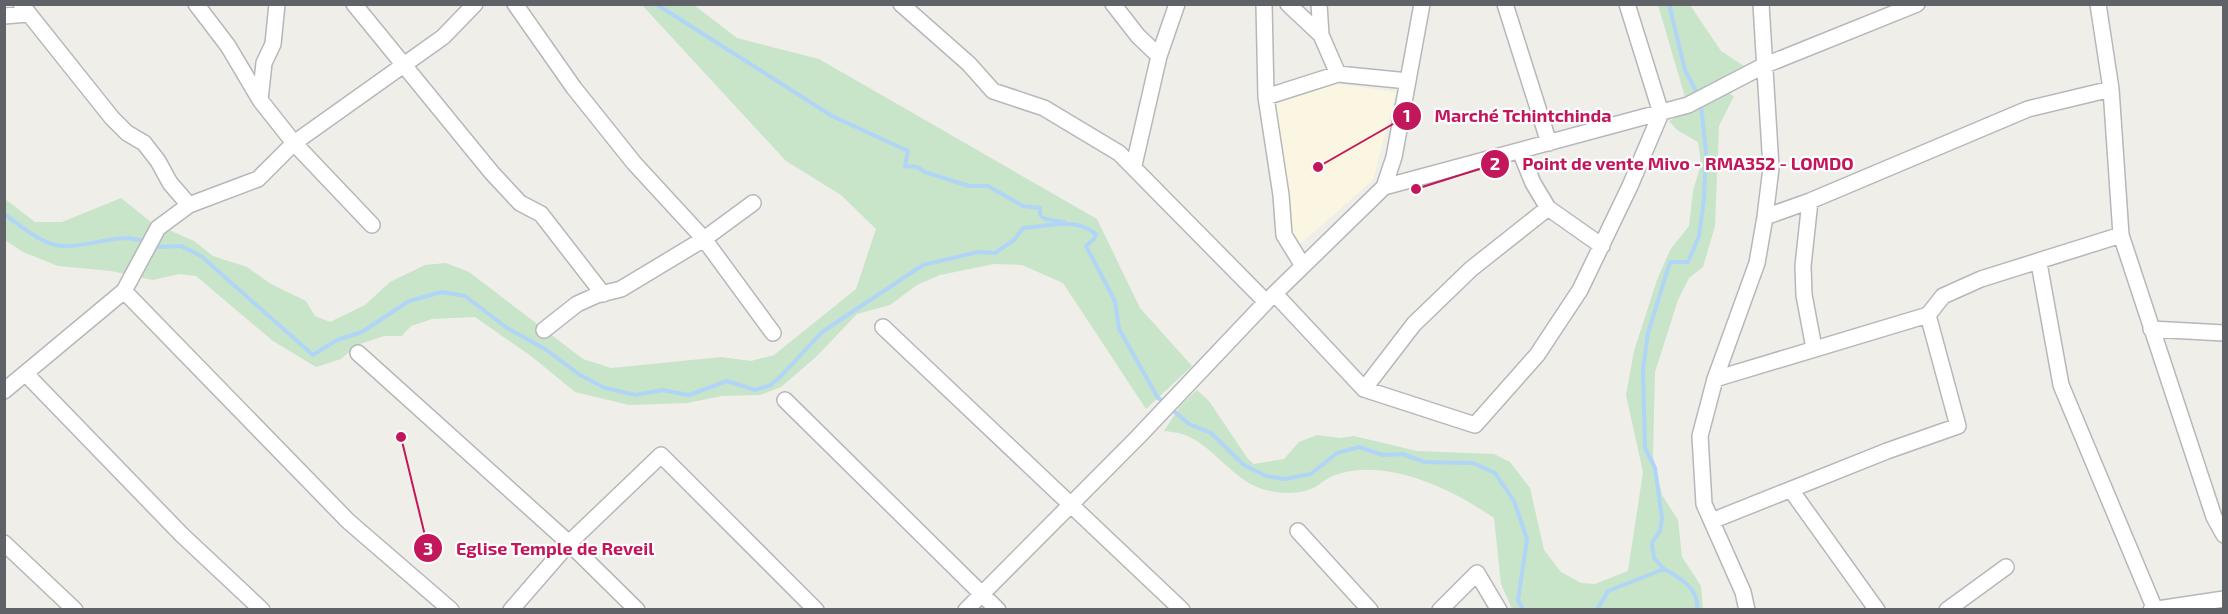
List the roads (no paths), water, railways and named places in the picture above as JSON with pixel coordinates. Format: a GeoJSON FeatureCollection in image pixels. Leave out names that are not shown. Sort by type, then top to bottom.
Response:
{"type":"FeatureCollection","features":[{"type":"Feature","properties":{"kind":"street"},"geometry":{"type":"LineString","coordinates":[[196,4],[228,46],[260,100],[294,143],[372,225]]}},
{"type":"Feature","properties":{"kind":"street"},"geometry":{"type":"LineString","coordinates":[[260,100],[264,63],[273,44],[277,4]]}},
{"type":"Feature","properties":{"kind":"street"},"geometry":{"type":"LineString","coordinates":[[354,4],[492,173],[520,203],[541,214],[603,294]]}},
{"type":"Feature","properties":{"kind":"street"},"geometry":{"type":"LineString","coordinates":[[4,392],[124,291],[158,228],[189,205],[258,179],[294,143],[443,37],[475,4]]}},
{"type":"Feature","properties":{"kind":"street"},"geometry":{"type":"LineString","coordinates":[[515,4],[574,88],[634,163],[704,239],[773,333]]}},
{"type":"Feature","properties":{"kind":"street"},"geometry":{"type":"LineString","coordinates":[[901,4],[969,64],[993,91],[1044,108],[1119,153],[1134,165],[1364,389],[1475,425],[1537,355],[1580,290],[1661,112],[1628,4]]}},
{"type":"Feature","properties":{"kind":"street"},"geometry":{"type":"LineString","coordinates":[[1113,4],[1138,36],[1159,56]]}},
{"type":"Feature","properties":{"kind":"street"},"geometry":{"type":"LineString","coordinates":[[1134,165],[1159,56],[1177,4]]}},
{"type":"Feature","properties":{"kind":"street"},"geometry":{"type":"LineString","coordinates":[[1264,4],[1266,97],[1281,195],[1284,235],[1303,266]]}},
{"type":"Feature","properties":{"kind":"street"},"geometry":{"type":"LineString","coordinates":[[1288,4],[1321,36]]}},
{"type":"Feature","properties":{"kind":"street"},"geometry":{"type":"LineString","coordinates":[[1319,4],[1321,36],[1338,74]]}},
{"type":"Feature","properties":{"kind":"street"},"geometry":{"type":"LineString","coordinates":[[966,609],[1072,505],[1271,298],[1384,187],[1394,157],[1422,4]]}},
{"type":"Feature","properties":{"kind":"street"},"geometry":{"type":"LineString","coordinates":[[1747,609],[1743,592],[1714,520],[1704,504],[1701,436],[1715,379],[1757,263],[1765,217],[1771,168],[1761,4]]}},
{"type":"Feature","properties":{"kind":"street"},"geometry":{"type":"LineString","coordinates":[[1384,187],[1688,105],[1763,66],[1917,4]]}},
{"type":"Feature","properties":{"kind":"street"},"geometry":{"type":"LineString","coordinates":[[2098,4],[2110,89],[2121,235],[2214,517],[2223,535]]}},
{"type":"Feature","properties":{"kind":"street"},"geometry":{"type":"LineString","coordinates":[[1509,6],[1549,143]]}},
{"type":"Feature","properties":{"kind":"street"},"geometry":{"type":"LineString","coordinates":[[4,16],[24,9],[112,118],[127,133],[144,143],[158,161],[170,183],[189,205]]}},
{"type":"Feature","properties":{"kind":"street"},"geometry":{"type":"LineString","coordinates":[[1266,97],[1338,74],[1408,81]]}},
{"type":"Feature","properties":{"kind":"street"},"geometry":{"type":"LineString","coordinates":[[1765,217],[1810,201],[2028,109],[2110,89]]}},
{"type":"Feature","properties":{"kind":"street"},"geometry":{"type":"LineString","coordinates":[[1520,151],[1533,183],[1548,208],[1602,246]]}},
{"type":"Feature","properties":{"kind":"street"},"geometry":{"type":"LineString","coordinates":[[1810,201],[1803,267],[1804,295],[1814,348]]}},
{"type":"Feature","properties":{"kind":"street"},"geometry":{"type":"LineString","coordinates":[[544,330],[577,304],[621,289],[704,239],[753,203]]}},
{"type":"Feature","properties":{"kind":"street"},"geometry":{"type":"LineString","coordinates":[[1364,389],[1413,324],[1472,269],[1548,208]]}},
{"type":"Feature","properties":{"kind":"street"},"geometry":{"type":"LineString","coordinates":[[1715,379],[1928,315],[1943,296],[1981,279],[2039,263],[2121,235]]}},
{"type":"Feature","properties":{"kind":"street"},"geometry":{"type":"LineString","coordinates":[[2039,263],[2061,385],[2152,608],[2223,599]]}},
{"type":"Feature","properties":{"kind":"street"},"geometry":{"type":"LineString","coordinates":[[124,291],[348,521],[451,609]]}},
{"type":"Feature","properties":{"kind":"street"},"geometry":{"type":"LineString","coordinates":[[1714,520],[1887,450],[1958,426],[1928,315]]}},
{"type":"Feature","properties":{"kind":"street"},"geometry":{"type":"LineString","coordinates":[[883,327],[1182,609]]}},
{"type":"Feature","properties":{"kind":"street"},"geometry":{"type":"LineString","coordinates":[[2151,329],[2223,333]]}},
{"type":"Feature","properties":{"kind":"street"},"geometry":{"type":"LineString","coordinates":[[358,353],[569,543],[637,609]]}},
{"type":"Feature","properties":{"kind":"street"},"geometry":{"type":"LineString","coordinates":[[26,374],[182,536],[262,609]]}},
{"type":"Feature","properties":{"kind":"street"},"geometry":{"type":"LineString","coordinates":[[785,400],[998,609]]}},
{"type":"Feature","properties":{"kind":"street"},"geometry":{"type":"LineString","coordinates":[[511,609],[569,543],[661,454],[816,609]]}},
{"type":"Feature","properties":{"kind":"street"},"geometry":{"type":"LineString","coordinates":[[1791,490],[1877,609]]}},
{"type":"Feature","properties":{"kind":"street"},"geometry":{"type":"LineString","coordinates":[[1298,531],[1370,609]]}},
{"type":"Feature","properties":{"kind":"street"},"geometry":{"type":"LineString","coordinates":[[4,543],[75,609]]}},
{"type":"Feature","properties":{"kind":"street"},"geometry":{"type":"LineString","coordinates":[[1947,609],[2006,567]]}},
{"type":"Feature","properties":{"kind":"street"},"geometry":{"type":"LineString","coordinates":[[1440,609],[1477,573],[1499,609]]}},
{"type":"Feature","properties":{"kind":"waterway"},"geometry":{"type":"LineString","coordinates":[[656,4],[832,116],[908,151],[905,166],[917,167],[925,172],[969,186],[988,186],[1023,206],[1040,208],[1040,215],[1045,219],[1064,222]]}},
{"type":"Feature","properties":{"kind":"waterway"},"geometry":{"type":"LineString","coordinates":[[1669,4],[1685,70],[1699,97]]}},
{"type":"Feature","properties":{"kind":"waterway"},"geometry":{"type":"LineString","coordinates":[[1664,569],[1654,558],[1652,543],[1660,531],[1662,518],[1655,468],[1645,448],[1643,369],[1648,333],[1670,262],[1688,262],[1699,236],[1704,199],[1706,153],[1701,104]]}},
{"type":"Feature","properties":{"kind":"waterway"},"geometry":{"type":"LineString","coordinates":[[4,214],[32,234],[54,245],[73,246],[125,238],[146,242]]}},
{"type":"Feature","properties":{"kind":"waterway"},"geometry":{"type":"LineString","coordinates":[[153,245],[181,246],[201,256],[313,355],[337,340],[362,332],[409,301],[442,292],[465,296],[507,328],[545,349],[580,375],[605,388],[636,395],[662,390],[689,395],[727,381],[755,390],[771,385],[822,332],[923,265],[978,252],[995,253],[1014,240],[1023,228],[1061,224],[1079,225],[1096,234],[1086,246],[1115,301],[1119,329],[1158,398],[1164,402]]}},
{"type":"Feature","properties":{"kind":"waterway"},"geometry":{"type":"LineString","coordinates":[[1169,407],[1189,424],[1211,433],[1244,465],[1266,476],[1285,479],[1311,474],[1337,453],[1359,447],[1383,455],[1402,454],[1425,462],[1473,463],[1495,473],[1514,501],[1527,539],[1518,600],[1523,610]]}},
{"type":"Feature","properties":{"kind":"waterway"},"geometry":{"type":"LineString","coordinates":[[1597,610],[1608,591],[1664,569],[1682,580],[1692,590],[1697,610]]}},
{"type":"Feature","properties":{"kind":"place","name":"Marché Tchintchinda"},"geometry":{"type":"Point","coordinates":[1318,167]}},
{"type":"Feature","properties":{"kind":"place","name":"Point de vente Mivo - RMA352 - LOMDO"},"geometry":{"type":"Point","coordinates":[1416,189]}},
{"type":"Feature","properties":{"kind":"place","name":"Eglise Temple de Reveil"},"geometry":{"type":"Point","coordinates":[401,437]}}]}
